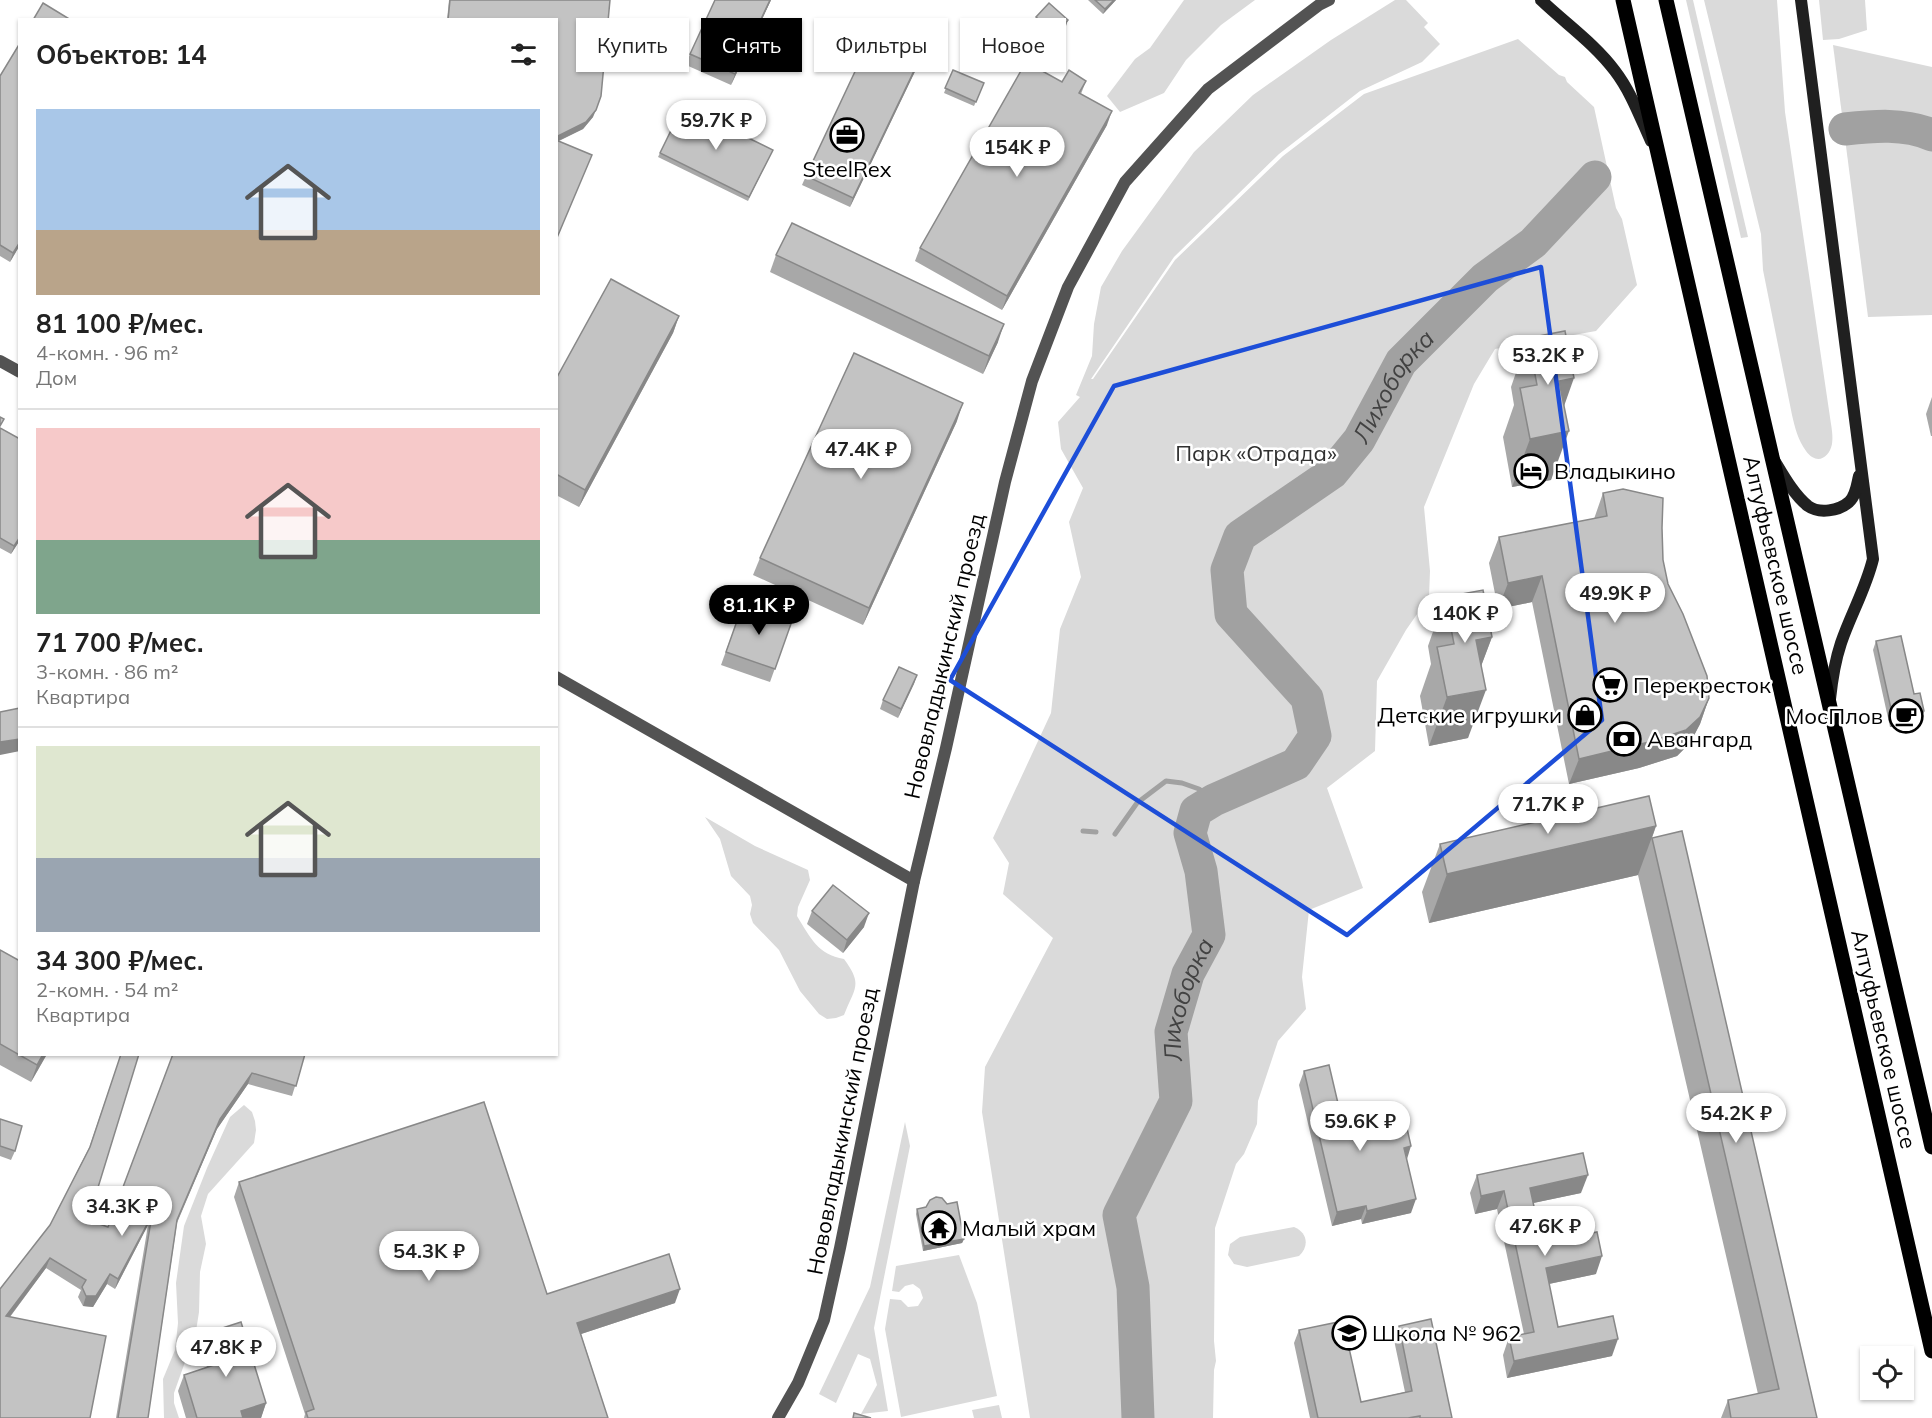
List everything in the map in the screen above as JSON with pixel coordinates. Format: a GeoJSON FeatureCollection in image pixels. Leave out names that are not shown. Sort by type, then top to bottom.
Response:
{"type":"FeatureCollection","features":[{"type":"Feature","properties":{"kind":"main road"},"geometry":{"type":"LineString","coordinates":[[1541,0],[1600,54],[1615,71],[1629,94],[1660,162]]}},
{"type":"Feature","properties":{"kind":"main road","name":"Алтуфьевское шоссе"},"geometry":{"type":"LineString","coordinates":[[1623,0],[1932,1351]]}},
{"type":"Feature","properties":{"kind":"main road","name":"Алтуфьевское шоссе"},"geometry":{"type":"LineString","coordinates":[[1666,0],[1768,449],[1932,1147]]}},
{"type":"Feature","properties":{"kind":"main road"},"geometry":{"type":"LineString","coordinates":[[1801,0],[1873,558],[1868,580],[1840,644],[1833,672],[1829,704]]}},
{"type":"Feature","properties":{"kind":"main road"},"geometry":{"type":"LineString","coordinates":[[1768,449],[1809,507],[1824,511],[1836,509],[1849,502],[1856,489],[1861,466]]}},
{"type":"Feature","properties":{"kind":"street","name":"Нововладыкинский проезд"},"geometry":{"type":"LineString","coordinates":[[778,1418],[798,1383],[824,1320],[914,881],[1019,427],[1032,381],[1068,287],[1125,182],[1208,89],[1319,5],[1329,0]]}},
{"type":"Feature","properties":{"kind":"street"},"geometry":{"type":"LineString","coordinates":[[0,361],[18,371]]}},
{"type":"Feature","properties":{"kind":"street"},"geometry":{"type":"LineString","coordinates":[[558,679],[914,881]]}},
{"type":"Feature","properties":{"kind":"highlighted area"},"geometry":{"type":"Polygon","coordinates":[[[1541,267],[1602,720],[1347,935],[950,680],[1114,386],[1541,267]]]}},
{"type":"Feature","properties":{"kind":"green space"},"geometry":{"type":"Polygon","coordinates":[[[1184,0],[1255,0],[1221,25],[1186,60],[1164,93],[1120,112],[1107,96],[1135,59],[1150,48],[1184,0]]]}},
{"type":"Feature","properties":{"kind":"green space","name":"Парк «Отрада»"},"geometry":{"type":"Polygon","coordinates":[[[1395,0],[1406,0],[1428,23],[1424,27],[1440,44],[1422,62],[1360,91],[1279,154],[1174,257],[1091,379],[1175,260],[1283,156],[1364,94],[1518,39],[1559,75],[1565,77],[1567,82],[1594,107],[1616,208],[1622,219],[1637,285],[1596,331],[1495,349],[1474,384],[1424,507],[1430,571],[1429,597],[1406,630],[1377,681],[1375,751],[1327,788],[1363,888],[1309,910],[1302,977],[1306,1009],[1278,1041],[1258,1101],[1257,1124],[1244,1154],[1236,1164],[1215,1228],[1214,1341],[1216,1361],[1213,1418],[1030,1418],[982,1112],[985,1067],[1053,938],[1003,894],[1009,863],[993,838],[1051,713],[1060,629],[1081,577],[1069,522],[1083,488],[1061,449],[1058,422],[1080,397],[1076,395],[1092,356],[1094,324],[1101,287],[1122,251],[1194,152],[1253,95],[1331,40],[1395,0]]]}},
{"type":"Feature","properties":{"kind":"green space"},"geometry":{"type":"Polygon","coordinates":[[[1686,0],[1693,0],[1748,237],[1741,238],[1686,0]]]}},
{"type":"Feature","properties":{"kind":"green space"},"geometry":{"type":"Polygon","coordinates":[[[1704,0],[1777,0],[1785,112],[1832,431],[1830,449],[1822,458],[1814,458],[1806,451],[1794,425],[1763,270],[1761,234],[1704,0]]]}},
{"type":"Feature","properties":{"kind":"green space"},"geometry":{"type":"Polygon","coordinates":[[[1819,0],[1865,0],[1867,30],[1839,39],[1823,40],[1819,0]]]}},
{"type":"Feature","properties":{"kind":"green space"},"geometry":{"type":"Polygon","coordinates":[[[1833,45],[1932,67],[1932,315],[1868,317],[1833,45]]]}},
{"type":"Feature","properties":{"kind":"green space"},"geometry":{"type":"Polygon","coordinates":[[[705,817],[755,846],[808,870],[810,880],[798,907],[797,916],[816,944],[828,954],[844,959],[854,975],[854,992],[844,1015],[827,1019],[819,1014],[800,991],[779,950],[753,923],[750,914],[752,905],[750,896],[731,876],[720,839],[705,817]]]}},
{"type":"Feature","properties":{"kind":"green space"},"geometry":{"type":"Polygon","coordinates":[[[244,1105],[252,1112],[255,1121],[254,1143],[208,1194],[201,1216],[206,1244],[200,1272],[196,1331],[174,1393],[174,1403],[179,1418],[164,1418],[163,1379],[175,1350],[178,1323],[176,1283],[184,1226],[230,1117],[244,1105]]]}},
{"type":"Feature","properties":{"kind":"green space"},"geometry":{"type":"Polygon","coordinates":[[[905,1122],[910,1146],[874,1328],[888,1411],[861,1414],[877,1385],[870,1359],[858,1354],[836,1403],[819,1394],[870,1287],[905,1122]]]}},
{"type":"Feature","properties":{"kind":"green space"},"geometry":{"type":"Polygon","coordinates":[[[1294,1227],[1302,1232],[1306,1240],[1305,1248],[1299,1256],[1247,1267],[1234,1264],[1228,1255],[1230,1244],[1240,1237],[1294,1227]]]}},
{"type":"Feature","properties":{"kind":"green space"},"geometry":{"type":"Polygon","coordinates":[[[959,1255],[977,1303],[997,1396],[901,1417],[885,1329],[890,1299],[901,1300],[908,1307],[918,1306],[923,1298],[920,1289],[913,1284],[905,1286],[899,1292],[892,1291],[896,1266],[959,1255]]]}},
{"type":"Feature","properties":{"kind":"green space"},"geometry":{"type":"Polygon","coordinates":[[[999,1405],[1002,1418],[974,1418],[972,1410],[999,1405]]]}},
{"type":"Feature","properties":{"kind":"building"},"geometry":{"type":"Polygon","coordinates":[[[450,0],[610,0],[608,18],[576,18],[576,72],[603,72],[601,96],[596,110],[586,122],[558,136],[558,18],[448,18],[450,0]]]}},
{"type":"Feature","properties":{"kind":"building"},"geometry":{"type":"Polygon","coordinates":[[[715,0],[770,0],[761,18],[707,18],[715,0]]]}},
{"type":"Feature","properties":{"kind":"building"},"geometry":{"type":"Polygon","coordinates":[[[1095,0],[1114,0],[1105,9],[1095,0]]]}},
{"type":"Feature","properties":{"kind":"building"},"geometry":{"type":"Polygon","coordinates":[[[43,3],[68,18],[34,18],[43,3]]]}},
{"type":"Feature","properties":{"kind":"building"},"geometry":{"type":"Polygon","coordinates":[[[1049,3],[1066,18],[1037,18],[1049,3]]]}},
{"type":"Feature","properties":{"kind":"building"},"geometry":{"type":"Polygon","coordinates":[[[701,30],[701,59],[690,54],[701,30]]]}},
{"type":"Feature","properties":{"kind":"building"},"geometry":{"type":"Polygon","coordinates":[[[18,46],[18,245],[13,253],[0,245],[0,76],[18,46]]]}},
{"type":"Feature","properties":{"kind":"building"},"geometry":{"type":"Polygon","coordinates":[[[953,70],[984,83],[976,102],[945,88],[953,70]]]}},
{"type":"Feature","properties":{"kind":"building"},"geometry":{"type":"Polygon","coordinates":[[[1069,70],[1086,81],[1079,93],[1112,111],[1007,296],[920,248],[1020,72],[1044,72],[1062,82],[1069,70]]]}},
{"type":"Feature","properties":{"kind":"building"},"geometry":{"type":"Polygon","coordinates":[[[855,72],[913,72],[853,198],[806,176],[855,72]]]}},
{"type":"Feature","properties":{"kind":"building"},"geometry":{"type":"Polygon","coordinates":[[[683,106],[773,150],[749,197],[660,153],[683,106]]]}},
{"type":"Feature","properties":{"kind":"building"},"geometry":{"type":"Polygon","coordinates":[[[558,141],[592,155],[558,235],[558,141]]]}},
{"type":"Feature","properties":{"kind":"building"},"geometry":{"type":"Polygon","coordinates":[[[792,223],[1004,324],[989,356],[776,255],[792,223]]]}},
{"type":"Feature","properties":{"kind":"building"},"geometry":{"type":"Polygon","coordinates":[[[611,279],[679,316],[585,490],[558,475],[558,375],[611,279]]]}},
{"type":"Feature","properties":{"kind":"building"},"geometry":{"type":"Polygon","coordinates":[[[1565,331],[1574,378],[1559,381],[1569,431],[1530,439],[1520,388],[1537,385],[1528,338],[1565,331]]]}},
{"type":"Feature","properties":{"kind":"building"},"geometry":{"type":"Polygon","coordinates":[[[854,353],[963,403],[869,608],[760,558],[854,353]]]}},
{"type":"Feature","properties":{"kind":"building"},"geometry":{"type":"Polygon","coordinates":[[[0,428],[18,438],[18,540],[14,546],[0,538],[0,428]]]}},
{"type":"Feature","properties":{"kind":"building"},"geometry":{"type":"Polygon","coordinates":[[[1623,489],[1663,498],[1663,560],[1668,584],[1683,614],[1707,676],[1709,698],[1700,717],[1686,730],[1649,742],[1579,759],[1542,576],[1508,583],[1499,537],[1607,516],[1603,493],[1623,489]]]}},
{"type":"Feature","properties":{"kind":"building"},"geometry":{"type":"Polygon","coordinates":[[[1483,590],[1492,637],[1476,640],[1486,690],[1447,697],[1437,647],[1454,644],[1445,597],[1483,590]]]}},
{"type":"Feature","properties":{"kind":"building"},"geometry":{"type":"Polygon","coordinates":[[[743,604],[792,621],[775,669],[726,652],[743,604]]]}},
{"type":"Feature","properties":{"kind":"building"},"geometry":{"type":"Polygon","coordinates":[[[1901,636],[1914,694],[1920,693],[1924,711],[1893,718],[1876,641],[1901,636]]]}},
{"type":"Feature","properties":{"kind":"building"},"geometry":{"type":"Polygon","coordinates":[[[899,667],[917,675],[901,709],[883,700],[899,667]]]}},
{"type":"Feature","properties":{"kind":"building"},"geometry":{"type":"Polygon","coordinates":[[[18,708],[18,739],[0,742],[0,712],[18,708]]]}},
{"type":"Feature","properties":{"kind":"building"},"geometry":{"type":"Polygon","coordinates":[[[1649,796],[1656,826],[1447,874],[1440,844],[1649,796]]]}},
{"type":"Feature","properties":{"kind":"building"},"geometry":{"type":"Polygon","coordinates":[[[1682,831],[1817,1418],[1731,1418],[1728,1400],[1779,1389],[1652,838],[1682,831]]]}},
{"type":"Feature","properties":{"kind":"building"},"geometry":{"type":"Polygon","coordinates":[[[833,885],[869,913],[847,940],[812,911],[833,885]]]}},
{"type":"Feature","properties":{"kind":"building"},"geometry":{"type":"Polygon","coordinates":[[[0,950],[18,960],[18,1054],[0,1044],[0,950]]]}},
{"type":"Feature","properties":{"kind":"building"},"geometry":{"type":"Polygon","coordinates":[[[21,1056],[42,1056],[37,1065],[21,1056]]]}},
{"type":"Feature","properties":{"kind":"building"},"geometry":{"type":"Polygon","coordinates":[[[120,1056],[138,1056],[88,1220],[108,1227],[172,1056],[304,1056],[296,1086],[252,1073],[220,1119],[177,1220],[148,1418],[118,1418],[152,1215],[118,1279],[110,1274],[96,1296],[86,1296],[82,1287],[86,1280],[50,1258],[6,1316],[106,1336],[90,1418],[0,1418],[0,1289],[50,1225],[90,1147],[120,1056]]]}},
{"type":"Feature","properties":{"kind":"building"},"geometry":{"type":"Polygon","coordinates":[[[1329,1065],[1344,1129],[1404,1115],[1411,1146],[1404,1148],[1416,1199],[1367,1211],[1366,1206],[1337,1212],[1304,1071],[1329,1065]]]}},
{"type":"Feature","properties":{"kind":"building"},"geometry":{"type":"Polygon","coordinates":[[[484,1102],[547,1294],[669,1254],[680,1289],[577,1323],[608,1418],[308,1418],[306,1412],[314,1409],[239,1182],[484,1102]]]}},
{"type":"Feature","properties":{"kind":"building"},"geometry":{"type":"Polygon","coordinates":[[[0,1119],[22,1126],[15,1151],[0,1146],[0,1119]]]}},
{"type":"Feature","properties":{"kind":"building"},"geometry":{"type":"Polygon","coordinates":[[[1583,1153],[1588,1175],[1530,1188],[1542,1244],[1597,1232],[1602,1256],[1546,1268],[1558,1327],[1613,1316],[1618,1339],[1514,1361],[1509,1337],[1534,1332],[1504,1191],[1481,1196],[1477,1175],[1583,1153]]]}},
{"type":"Feature","properties":{"kind":"building","name":"Малый храм"},"geometry":{"type":"Polygon","coordinates":[[[936,1197],[942,1198],[947,1204],[957,1202],[964,1239],[924,1246],[917,1209],[926,1207],[930,1200],[936,1197]]]}},
{"type":"Feature","properties":{"kind":"building"},"geometry":{"type":"Polygon","coordinates":[[[1431,1319],[1452,1418],[1420,1418],[1420,1416],[1318,1418],[1299,1330],[1343,1321],[1361,1402],[1412,1391],[1399,1326],[1431,1319]]]}},
{"type":"Feature","properties":{"kind":"building"},"geometry":{"type":"Polygon","coordinates":[[[241,1322],[266,1403],[241,1411],[243,1418],[197,1418],[184,1375],[217,1364],[207,1333],[241,1322]]]}},
{"type":"Feature","properties":{"kind":"building"},"geometry":{"type":"Polygon","coordinates":[[[854,1413],[871,1418],[853,1418],[854,1413]]]}},
{"type":"Feature","properties":{"kind":"waterway","name":"Лихоборка"},"geometry":{"type":"LineString","coordinates":[[1845,129],[1900,127],[1932,135]]}},
{"type":"Feature","properties":{"kind":"waterway","name":"Лихоборка"},"geometry":{"type":"LineString","coordinates":[[1138,1418],[1133,1287],[1119,1215],[1176,1101],[1171,1032],[1188,974],[1209,935],[1201,871],[1190,833],[1196,811],[1214,800],[1296,764],[1315,736],[1307,698],[1231,614],[1227,570],[1240,536],[1332,473],[1359,440],[1401,362],[1485,278],[1533,243],[1595,177]]}},
{"type":"Feature","properties":{"kind":"waterway"},"geometry":{"type":"LineString","coordinates":[[1115,834],[1137,803],[1166,781],[1182,783],[1199,789],[1214,800]]}},
{"type":"Feature","properties":{"kind":"waterway"},"geometry":{"type":"LineString","coordinates":[[1083,831],[1096,832]]}},
{"type":"Feature","properties":{"kind":"place","name":"SteelRex"},"geometry":{"type":"Point","coordinates":[847,135]}},
{"type":"Feature","properties":{"kind":"place","name":"Владыкино"},"geometry":{"type":"Point","coordinates":[1531,471]}},
{"type":"Feature","properties":{"kind":"place","name":"Перекресток"},"geometry":{"type":"Point","coordinates":[1610,685]}},
{"type":"Feature","properties":{"kind":"place","name":"Детские игрушки"},"geometry":{"type":"Point","coordinates":[1585,715]}},
{"type":"Feature","properties":{"kind":"place","name":"МосПлов"},"geometry":{"type":"Point","coordinates":[1906,716]}},
{"type":"Feature","properties":{"kind":"place","name":"Авангард"},"geometry":{"type":"Point","coordinates":[1624,739]}},
{"type":"Feature","properties":{"kind":"place","name":"Малый храм"},"geometry":{"type":"Point","coordinates":[939,1228]}},
{"type":"Feature","properties":{"kind":"place","name":"Школа № 962"},"geometry":{"type":"Point","coordinates":[1349,1333]}}]}
